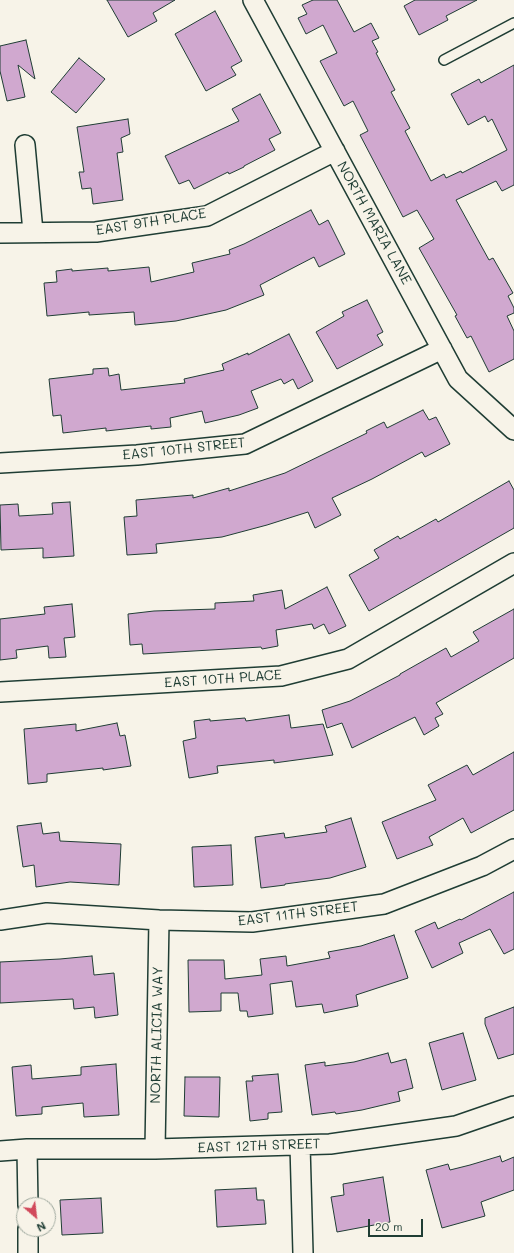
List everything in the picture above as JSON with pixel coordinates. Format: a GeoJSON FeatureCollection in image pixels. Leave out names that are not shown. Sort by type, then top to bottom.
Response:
{"type":"FeatureCollection","features":[{"type":"Feature","properties":{"kind":"street","name":"NORTH MARIA LANE"},"geometry":{"type":"LineString","coordinates":[[253,0],[458,379],[514,430]]}},
{"type":"Feature","properties":{"kind":"street"},"geometry":{"type":"LineString","coordinates":[[25,145],[33,232]]}},
{"type":"Feature","properties":{"kind":"street","name":"EAST 9TH PLACE"},"geometry":{"type":"LineString","coordinates":[[0,233],[96,232],[207,216],[334,151]]}},
{"type":"Feature","properties":{"kind":"street","name":"EAST 10TH STREET"},"geometry":{"type":"LineString","coordinates":[[0,463],[136,455],[245,444],[442,349]]}},
{"type":"Feature","properties":{"kind":"street","name":"EAST 10TH PLACE"},"geometry":{"type":"LineString","coordinates":[[0,692],[281,676],[348,660],[514,563]]}},
{"type":"Feature","properties":{"kind":"street","name":"EAST 11TH STREET"},"geometry":{"type":"LineString","coordinates":[[0,920],[47,913],[159,920],[252,922],[384,904],[482,866],[514,849]]}},
{"type":"Feature","properties":{"kind":"street","name":"NORTH ALICIA WAY"},"geometry":{"type":"LineString","coordinates":[[155,1149],[159,920]]}},
{"type":"Feature","properties":{"kind":"street","name":"EAST 12TH STREET"},"geometry":{"type":"LineString","coordinates":[[0,1151],[27,1149],[155,1149],[330,1144],[456,1126],[514,1106]]}},
{"type":"Feature","properties":{"kind":"street"},"geometry":{"type":"LineString","coordinates":[[300,1145],[304,1253]]}},
{"type":"Feature","properties":{"kind":"street"},"geometry":{"type":"LineString","coordinates":[[27,1149],[28,1197]]}},
{"type":"Feature","properties":{"kind":"street"},"geometry":{"type":"LineString","coordinates":[[28,1237],[28,1253]]}},
{"type":"Feature","properties":{"kind":"lane"},"geometry":{"type":"LineString","coordinates":[[444,60],[514,23]]}},
{"type":"Feature","properties":{"kind":"building"},"geometry":{"type":"Polygon","coordinates":[[[107,0],[175,0],[153,13],[157,21],[128,37],[107,0]]]}},
{"type":"Feature","properties":{"kind":"building"},"geometry":{"type":"Polygon","coordinates":[[[313,0],[337,0],[354,32],[371,23],[379,38],[372,41],[378,52],[376,53],[395,90],[391,92],[410,128],[405,131],[431,181],[444,174],[446,178],[461,171],[462,173],[507,150],[492,119],[488,122],[485,116],[468,125],[451,94],[479,79],[481,83],[514,65],[514,185],[502,191],[496,181],[456,200],[489,260],[493,258],[513,293],[508,296],[514,308],[514,313],[507,316],[514,331],[514,359],[489,372],[471,336],[467,338],[455,316],[457,315],[419,248],[434,239],[417,210],[403,217],[360,135],[368,131],[353,101],[344,106],[320,61],[337,53],[323,25],[306,34],[298,18],[307,14],[302,5],[313,0]]]}},
{"type":"Feature","properties":{"kind":"building"},"geometry":{"type":"Polygon","coordinates":[[[415,0],[477,0],[446,16],[448,20],[419,35],[404,6],[415,0]]]}},
{"type":"Feature","properties":{"kind":"building"},"geometry":{"type":"Polygon","coordinates":[[[215,11],[242,61],[231,67],[236,75],[206,91],[175,34],[215,11]]]}},
{"type":"Feature","properties":{"kind":"building"},"geometry":{"type":"Polygon","coordinates":[[[26,40],[35,79],[18,65],[25,97],[7,101],[0,71],[0,46],[26,40]]]}},
{"type":"Feature","properties":{"kind":"building"},"geometry":{"type":"Polygon","coordinates":[[[79,58],[105,79],[76,113],[51,92],[79,58]]]}},
{"type":"Feature","properties":{"kind":"building"},"geometry":{"type":"Polygon","coordinates":[[[260,94],[281,133],[269,139],[275,150],[244,167],[229,174],[228,172],[194,189],[189,180],[179,184],[165,156],[239,121],[232,109],[260,94]]]}},
{"type":"Feature","properties":{"kind":"building"},"geometry":{"type":"Polygon","coordinates":[[[128,119],[130,134],[121,138],[123,152],[117,153],[123,200],[93,204],[91,188],[82,189],[79,172],[84,172],[77,127],[128,119]]]}},
{"type":"Feature","properties":{"kind":"building"},"geometry":{"type":"Polygon","coordinates":[[[311,210],[319,225],[328,220],[345,254],[319,267],[314,257],[260,285],[264,295],[226,310],[176,321],[135,325],[134,312],[89,315],[89,312],[47,316],[44,283],[57,282],[56,271],[108,268],[108,271],[149,267],[151,282],[194,272],[192,263],[230,254],[229,250],[311,210]]]}},
{"type":"Feature","properties":{"kind":"building"},"geometry":{"type":"Polygon","coordinates":[[[367,300],[383,332],[377,335],[383,345],[337,369],[316,332],[344,316],[342,312],[367,300]]]}},
{"type":"Feature","properties":{"kind":"building"},"geometry":{"type":"Polygon","coordinates":[[[289,334],[313,381],[298,389],[293,379],[284,384],[281,379],[251,391],[258,408],[239,415],[205,423],[202,411],[170,418],[171,427],[151,429],[151,426],[106,431],[106,428],[63,433],[61,415],[53,416],[49,379],[93,374],[93,369],[108,368],[109,376],[119,374],[121,390],[185,383],[184,379],[224,370],[222,364],[248,353],[248,355],[289,334]]]}},
{"type":"Feature","properties":{"kind":"building"},"geometry":{"type":"Polygon","coordinates":[[[423,410],[429,420],[436,417],[450,444],[425,457],[422,452],[372,479],[332,498],[341,515],[315,528],[308,512],[222,537],[156,544],[157,553],[127,555],[124,517],[137,516],[136,500],[193,495],[193,498],[229,488],[229,491],[285,473],[367,433],[366,431],[384,422],[387,428],[423,410]]]}},
{"type":"Feature","properties":{"kind":"building"},"geometry":{"type":"Polygon","coordinates":[[[509,481],[514,490],[514,528],[369,611],[349,575],[379,558],[374,550],[398,536],[400,539],[436,519],[438,522],[509,481]]]}},
{"type":"Feature","properties":{"kind":"building"},"geometry":{"type":"Polygon","coordinates":[[[70,502],[74,556],[43,558],[43,548],[1,550],[0,505],[18,504],[19,516],[53,514],[52,503],[70,502]]]}},
{"type":"Feature","properties":{"kind":"building"},"geometry":{"type":"Polygon","coordinates":[[[327,587],[346,626],[329,634],[324,624],[314,629],[312,624],[276,630],[278,646],[262,649],[261,647],[143,654],[142,644],[130,645],[128,614],[154,611],[215,609],[215,603],[254,601],[253,595],[282,590],[285,609],[327,587]]]}},
{"type":"Feature","properties":{"kind":"building"},"geometry":{"type":"Polygon","coordinates":[[[72,604],[75,637],[64,638],[66,657],[49,658],[48,646],[16,650],[17,658],[0,660],[0,619],[45,614],[44,607],[72,604]]]}},
{"type":"Feature","properties":{"kind":"building"},"geometry":{"type":"Polygon","coordinates":[[[514,609],[514,658],[436,703],[443,714],[435,718],[439,726],[424,735],[415,717],[352,748],[342,723],[327,728],[322,710],[350,701],[400,675],[446,648],[451,657],[479,641],[473,632],[514,609]]]}},
{"type":"Feature","properties":{"kind":"building"},"geometry":{"type":"Polygon","coordinates":[[[289,715],[291,728],[323,724],[333,755],[274,763],[274,760],[217,766],[218,773],[189,778],[183,741],[196,738],[194,721],[245,718],[246,721],[289,715]]]}},
{"type":"Feature","properties":{"kind":"building"},"geometry":{"type":"Polygon","coordinates":[[[117,723],[120,736],[125,735],[131,766],[103,770],[103,768],[47,774],[47,782],[28,784],[24,729],[76,724],[76,731],[117,723]]]}},
{"type":"Feature","properties":{"kind":"building"},"geometry":{"type":"Polygon","coordinates":[[[514,752],[514,810],[471,833],[463,818],[429,837],[433,845],[397,859],[382,822],[436,800],[428,785],[467,765],[473,775],[514,752]]]}},
{"type":"Feature","properties":{"kind":"building"},"geometry":{"type":"Polygon","coordinates":[[[351,818],[366,867],[330,878],[261,888],[255,837],[284,833],[285,838],[327,832],[325,826],[351,818]]]}},
{"type":"Feature","properties":{"kind":"building"},"geometry":{"type":"Polygon","coordinates":[[[41,823],[43,834],[59,832],[60,841],[121,844],[119,885],[70,882],[36,887],[34,865],[23,867],[17,826],[41,823]]]}},
{"type":"Feature","properties":{"kind":"building"},"geometry":{"type":"Polygon","coordinates":[[[231,845],[233,885],[194,887],[192,847],[231,845]]]}},
{"type":"Feature","properties":{"kind":"building"},"geometry":{"type":"Polygon","coordinates":[[[514,892],[514,949],[504,954],[490,929],[459,943],[463,953],[432,968],[415,931],[435,922],[438,929],[460,919],[461,920],[514,892]]]}},
{"type":"Feature","properties":{"kind":"building"},"geometry":{"type":"Polygon","coordinates":[[[394,935],[408,978],[356,995],[358,1006],[324,1013],[322,1004],[296,1007],[292,981],[270,984],[273,1014],[248,1017],[247,1011],[240,1011],[238,993],[221,993],[221,1011],[189,1012],[188,960],[224,960],[225,979],[262,975],[260,959],[286,956],[287,966],[330,958],[328,952],[361,946],[394,935]]]}},
{"type":"Feature","properties":{"kind":"building"},"geometry":{"type":"Polygon","coordinates":[[[92,956],[94,975],[114,973],[118,1015],[95,1018],[94,1007],[74,1009],[73,999],[0,1003],[0,962],[92,956]]]}},
{"type":"Feature","properties":{"kind":"building"},"geometry":{"type":"Polygon","coordinates":[[[514,1007],[514,1054],[498,1059],[485,1024],[485,1018],[514,1007]]]}},
{"type":"Feature","properties":{"kind":"building"},"geometry":{"type":"Polygon","coordinates":[[[463,1033],[476,1080],[442,1090],[429,1043],[463,1033]]]}},
{"type":"Feature","properties":{"kind":"building"},"geometry":{"type":"Polygon","coordinates":[[[388,1053],[391,1063],[406,1059],[413,1088],[398,1092],[400,1101],[362,1110],[336,1114],[335,1112],[312,1115],[305,1065],[325,1062],[325,1066],[354,1062],[388,1053]]]}},
{"type":"Feature","properties":{"kind":"building"},"geometry":{"type":"Polygon","coordinates":[[[116,1064],[119,1115],[84,1117],[83,1103],[42,1107],[42,1114],[16,1116],[12,1067],[31,1065],[32,1079],[81,1075],[81,1067],[116,1064]]]}},
{"type":"Feature","properties":{"kind":"building"},"geometry":{"type":"Polygon","coordinates":[[[278,1074],[282,1112],[268,1113],[268,1119],[250,1121],[246,1081],[253,1081],[252,1076],[278,1074]]]}},
{"type":"Feature","properties":{"kind":"building"},"geometry":{"type":"Polygon","coordinates":[[[185,1077],[220,1077],[219,1117],[184,1116],[185,1077]]]}},
{"type":"Feature","properties":{"kind":"building"},"geometry":{"type":"Polygon","coordinates":[[[500,1156],[502,1162],[514,1157],[514,1190],[481,1202],[485,1216],[442,1228],[426,1170],[448,1164],[450,1170],[500,1156]]]}},
{"type":"Feature","properties":{"kind":"building"},"geometry":{"type":"Polygon","coordinates":[[[383,1177],[390,1222],[337,1232],[331,1197],[344,1195],[343,1184],[383,1177]]]}},
{"type":"Feature","properties":{"kind":"building"},"geometry":{"type":"Polygon","coordinates":[[[256,1188],[257,1200],[264,1200],[266,1224],[217,1227],[215,1190],[256,1188]]]}},
{"type":"Feature","properties":{"kind":"building"},"geometry":{"type":"Polygon","coordinates":[[[101,1198],[103,1233],[62,1235],[60,1200],[101,1198]]]}}]}
